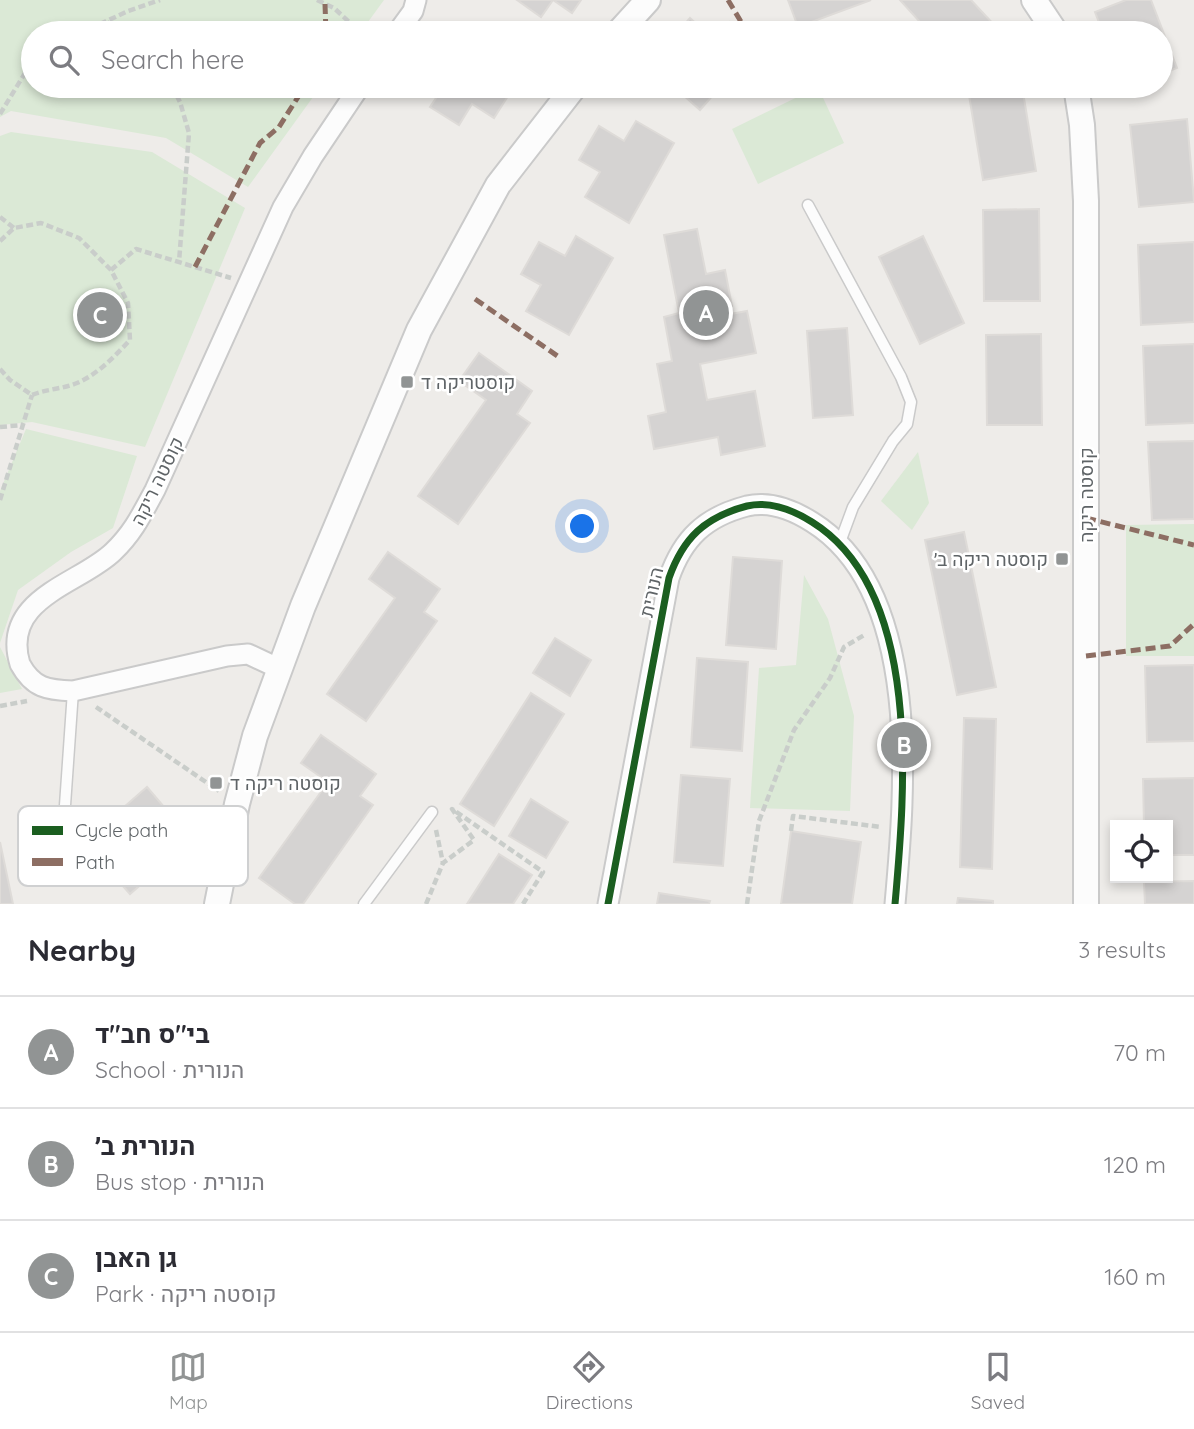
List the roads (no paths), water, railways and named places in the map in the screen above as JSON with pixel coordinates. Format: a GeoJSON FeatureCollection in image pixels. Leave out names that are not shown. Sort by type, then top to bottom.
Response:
{"type":"FeatureCollection","features":[{"type":"Feature","properties":{"kind":"street"},"geometry":{"type":"LineString","coordinates":[[406,21],[413,11],[416,0]]}},
{"type":"Feature","properties":{"kind":"street"},"geometry":{"type":"LineString","coordinates":[[629,21],[648,0]]}},
{"type":"Feature","properties":{"kind":"street"},"geometry":{"type":"LineString","coordinates":[[1034,0],[1048,21]]}},
{"type":"Feature","properties":{"kind":"street","name":"קוסטה ריקה"},"geometry":{"type":"LineString","coordinates":[[280,669],[248,654],[227,656],[73,691],[53,690],[34,684],[19,663],[12,642],[15,619],[31,601],[85,572],[110,555],[132,534],[155,490],[283,207],[352,98]]}},
{"type":"Feature","properties":{"kind":"street"},"geometry":{"type":"LineString","coordinates":[[237,806],[255,736],[303,606],[419,330],[499,185],[565,98]]}},
{"type":"Feature","properties":{"kind":"street","name":"קוסטה ריקה"},"geometry":{"type":"LineString","coordinates":[[1078,98],[1086,201],[1086,904]]}},
{"type":"Feature","properties":{"kind":"street","name":"הנורית"},"geometry":{"type":"LineString","coordinates":[[608,904],[666,589],[677,554],[693,534],[714,519],[736,509],[757,504],[782,508],[825,530],[860,571],[874,597],[883,623],[896,678],[903,733],[902,830],[895,904]]}},
{"type":"Feature","properties":{"kind":"street"},"geometry":{"type":"LineString","coordinates":[[217,904],[221,886]]}},
{"type":"Feature","properties":{"kind":"lane"},"geometry":{"type":"LineString","coordinates":[[808,205],[901,377],[911,402],[907,424],[893,441],[853,507],[839,545]]}},
{"type":"Feature","properties":{"kind":"lane"},"geometry":{"type":"LineString","coordinates":[[65,806],[73,691]]}},
{"type":"Feature","properties":{"kind":"lane"},"geometry":{"type":"LineString","coordinates":[[364,904],[432,812]]}},
{"type":"Feature","properties":{"kind":"place","name":"בי\"ס חב\"ד"},"geometry":{"type":"Point","coordinates":[706,313]}},
{"type":"Feature","properties":{"kind":"place","name":"גן האבן"},"geometry":{"type":"Point","coordinates":[100,315]}},
{"type":"Feature","properties":{"kind":"place","name":"קוסטריקה ד"},"geometry":{"type":"Point","coordinates":[407,382]}},
{"type":"Feature","properties":{"kind":"place","name":"קוסטה ריקה ב׳"},"geometry":{"type":"Point","coordinates":[1062,559]}},
{"type":"Feature","properties":{"kind":"place","name":"הנורית ב׳"},"geometry":{"type":"Point","coordinates":[904,745]}},
{"type":"Feature","properties":{"kind":"place","name":"קוסטה ריקה ד"},"geometry":{"type":"Point","coordinates":[216,783]}}]}
